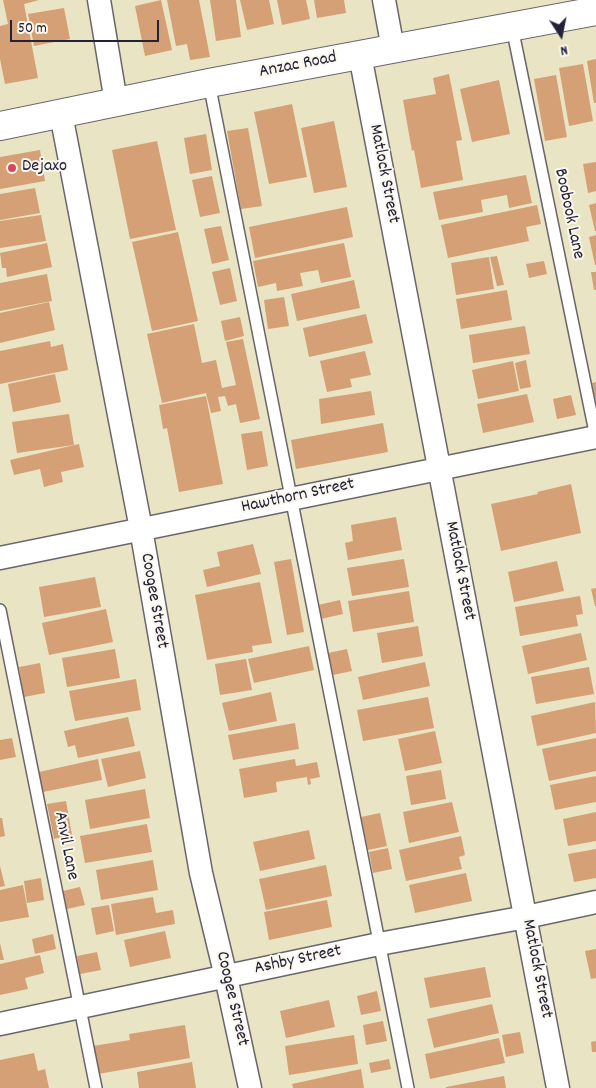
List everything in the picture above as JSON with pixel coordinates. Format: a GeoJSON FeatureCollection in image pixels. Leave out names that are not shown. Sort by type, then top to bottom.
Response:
{"type":"FeatureCollection","features":[{"type":"Feature","properties":{"kind":"main road","name":"Anzac Road"},"geometry":{"type":"LineString","coordinates":[[0,126],[209,83],[596,11]]}},
{"type":"Feature","properties":{"kind":"street"},"geometry":{"type":"LineString","coordinates":[[98,0],[116,102]]}},
{"type":"Feature","properties":{"kind":"street"},"geometry":{"type":"LineString","coordinates":[[384,0],[392,49]]}},
{"type":"Feature","properties":{"kind":"street","name":"Matlock Street"},"geometry":{"type":"LineString","coordinates":[[360,55],[558,1088]]}},
{"type":"Feature","properties":{"kind":"street","name":"Coogee Street"},"geometry":{"type":"LineString","coordinates":[[61,114],[141,529],[201,873],[250,1088]]}},
{"type":"Feature","properties":{"kind":"street","name":"Hawthorn Street"},"geometry":{"type":"LineString","coordinates":[[0,558],[596,437]]}},
{"type":"Feature","properties":{"kind":"street","name":"Ashby Street"},"geometry":{"type":"LineString","coordinates":[[0,1024],[379,944],[596,902]]}},
{"type":"Feature","properties":{"kind":"lane","name":"Boobook Lane"},"geometry":{"type":"LineString","coordinates":[[512,27],[596,437]]}},
{"type":"Feature","properties":{"kind":"lane"},"geometry":{"type":"LineString","coordinates":[[209,83],[408,1088]]}},
{"type":"Feature","properties":{"kind":"lane","name":"Anvil Lane"},"geometry":{"type":"LineString","coordinates":[[0,610],[96,1088]]}},
{"type":"Feature","properties":{"kind":"building"},"geometry":{"type":"Polygon","coordinates":[[[3,0],[39,0],[24,4],[38,78],[5,84],[0,59],[0,26],[8,24],[3,0]]]}},
{"type":"Feature","properties":{"kind":"building"},"geometry":{"type":"Polygon","coordinates":[[[161,0],[172,50],[145,56],[135,6],[161,0]]]}},
{"type":"Feature","properties":{"kind":"building"},"geometry":{"type":"Polygon","coordinates":[[[167,0],[199,0],[210,57],[190,60],[187,44],[176,46],[167,0]]]}},
{"type":"Feature","properties":{"kind":"building"},"geometry":{"type":"Polygon","coordinates":[[[210,0],[236,0],[241,37],[216,41],[210,0]]]}},
{"type":"Feature","properties":{"kind":"building"},"geometry":{"type":"Polygon","coordinates":[[[240,0],[269,0],[274,24],[247,30],[240,0]]]}},
{"type":"Feature","properties":{"kind":"building"},"geometry":{"type":"Polygon","coordinates":[[[277,0],[306,0],[310,19],[282,25],[277,0]]]}},
{"type":"Feature","properties":{"kind":"building"},"geometry":{"type":"Polygon","coordinates":[[[314,0],[344,0],[346,13],[317,18],[314,0]]]}},
{"type":"Feature","properties":{"kind":"building"},"geometry":{"type":"Polygon","coordinates":[[[64,8],[70,39],[34,46],[28,14],[64,8]]]}},
{"type":"Feature","properties":{"kind":"building"},"geometry":{"type":"Polygon","coordinates":[[[596,59],[596,103],[594,103],[587,61],[596,59]]]}},
{"type":"Feature","properties":{"kind":"building"},"geometry":{"type":"Polygon","coordinates":[[[583,64],[593,121],[569,126],[559,68],[583,64]]]}},
{"type":"Feature","properties":{"kind":"building"},"geometry":{"type":"Polygon","coordinates":[[[449,74],[462,140],[456,141],[463,180],[421,188],[403,100],[436,94],[433,78],[449,74]]]}},
{"type":"Feature","properties":{"kind":"building"},"geometry":{"type":"Polygon","coordinates":[[[556,75],[567,137],[545,141],[534,79],[556,75]]]}},
{"type":"Feature","properties":{"kind":"building"},"geometry":{"type":"Polygon","coordinates":[[[499,80],[510,134],[472,142],[460,89],[499,80]]]}},
{"type":"Feature","properties":{"kind":"building"},"geometry":{"type":"Polygon","coordinates":[[[292,104],[307,177],[269,184],[254,112],[292,104]]]}},
{"type":"Feature","properties":{"kind":"building"},"geometry":{"type":"Polygon","coordinates":[[[334,121],[347,187],[314,193],[301,128],[334,121]]]}},
{"type":"Feature","properties":{"kind":"building"},"geometry":{"type":"Polygon","coordinates":[[[248,128],[262,206],[241,209],[227,131],[248,128]]]}},
{"type":"Feature","properties":{"kind":"building"},"geometry":{"type":"Polygon","coordinates":[[[206,134],[212,170],[190,174],[184,138],[206,134]]]}},
{"type":"Feature","properties":{"kind":"building"},"geometry":{"type":"Polygon","coordinates":[[[157,141],[176,230],[130,239],[112,150],[157,141]]]}},
{"type":"Feature","properties":{"kind":"building"},"geometry":{"type":"Polygon","coordinates":[[[40,150],[45,181],[0,189],[0,157],[40,150]]]}},
{"type":"Feature","properties":{"kind":"building"},"geometry":{"type":"Polygon","coordinates":[[[596,162],[596,191],[588,193],[583,164],[596,162]]]}},
{"type":"Feature","properties":{"kind":"building"},"geometry":{"type":"Polygon","coordinates":[[[526,175],[532,203],[509,208],[507,195],[481,200],[483,212],[439,220],[433,192],[526,175]]]}},
{"type":"Feature","properties":{"kind":"building"},"geometry":{"type":"Polygon","coordinates":[[[212,176],[220,213],[200,217],[192,180],[212,176]]]}},
{"type":"Feature","properties":{"kind":"building"},"geometry":{"type":"Polygon","coordinates":[[[35,188],[40,213],[0,220],[0,194],[35,188]]]}},
{"type":"Feature","properties":{"kind":"building"},"geometry":{"type":"Polygon","coordinates":[[[596,203],[596,231],[595,231],[589,205],[596,203]]]}},
{"type":"Feature","properties":{"kind":"building"},"geometry":{"type":"Polygon","coordinates":[[[537,205],[541,224],[526,227],[529,241],[448,258],[441,225],[537,205]]]}},
{"type":"Feature","properties":{"kind":"building"},"geometry":{"type":"Polygon","coordinates":[[[347,207],[353,237],[255,258],[249,227],[347,207]]]}},
{"type":"Feature","properties":{"kind":"building"},"geometry":{"type":"Polygon","coordinates":[[[41,215],[46,241],[0,248],[0,221],[41,215]]]}},
{"type":"Feature","properties":{"kind":"building"},"geometry":{"type":"Polygon","coordinates":[[[221,226],[229,260],[212,264],[204,229],[221,226]]]}},
{"type":"Feature","properties":{"kind":"building"},"geometry":{"type":"Polygon","coordinates":[[[178,232],[198,321],[152,331],[132,242],[178,232]]]}},
{"type":"Feature","properties":{"kind":"building"},"geometry":{"type":"Polygon","coordinates":[[[596,235],[596,265],[595,265],[589,237],[596,235]]]}},
{"type":"Feature","properties":{"kind":"building"},"geometry":{"type":"Polygon","coordinates":[[[47,243],[52,267],[7,277],[6,268],[2,268],[0,253],[47,243]]]}},
{"type":"Feature","properties":{"kind":"building"},"geometry":{"type":"Polygon","coordinates":[[[344,243],[351,277],[321,283],[318,270],[300,273],[303,286],[277,291],[276,283],[258,287],[253,261],[344,243]]]}},
{"type":"Feature","properties":{"kind":"building"},"geometry":{"type":"Polygon","coordinates":[[[497,256],[504,285],[497,286],[490,257],[497,256]]]}},
{"type":"Feature","properties":{"kind":"building"},"geometry":{"type":"Polygon","coordinates":[[[489,257],[494,289],[456,295],[451,263],[489,257]]]}},
{"type":"Feature","properties":{"kind":"building"},"geometry":{"type":"Polygon","coordinates":[[[544,261],[547,274],[529,278],[526,264],[544,261]]]}},
{"type":"Feature","properties":{"kind":"building"},"geometry":{"type":"Polygon","coordinates":[[[230,268],[237,301],[220,305],[212,272],[230,268]]]}},
{"type":"Feature","properties":{"kind":"building"},"geometry":{"type":"Polygon","coordinates":[[[591,272],[596,272],[596,290],[594,290],[591,272]]]}},
{"type":"Feature","properties":{"kind":"building"},"geometry":{"type":"Polygon","coordinates":[[[47,274],[52,301],[0,311],[0,283],[47,274]]]}},
{"type":"Feature","properties":{"kind":"building"},"geometry":{"type":"Polygon","coordinates":[[[354,280],[360,308],[297,321],[291,294],[354,280]]]}},
{"type":"Feature","properties":{"kind":"building"},"geometry":{"type":"Polygon","coordinates":[[[507,290],[512,320],[461,329],[456,299],[507,290]]]}},
{"type":"Feature","properties":{"kind":"building"},"geometry":{"type":"Polygon","coordinates":[[[284,297],[289,326],[268,329],[264,300],[284,297]]]}},
{"type":"Feature","properties":{"kind":"building"},"geometry":{"type":"Polygon","coordinates":[[[49,302],[55,330],[0,343],[0,313],[49,302]]]}},
{"type":"Feature","properties":{"kind":"building"},"geometry":{"type":"Polygon","coordinates":[[[366,314],[373,343],[309,357],[303,328],[366,314]]]}},
{"type":"Feature","properties":{"kind":"building"},"geometry":{"type":"Polygon","coordinates":[[[240,317],[244,336],[225,341],[221,321],[240,317]]]}},
{"type":"Feature","properties":{"kind":"building"},"geometry":{"type":"Polygon","coordinates":[[[194,324],[202,363],[216,360],[222,388],[236,385],[226,342],[243,339],[260,419],[240,423],[236,404],[228,406],[225,396],[218,397],[221,411],[211,413],[206,393],[162,403],[147,334],[194,324]]]}},
{"type":"Feature","properties":{"kind":"building"},"geometry":{"type":"Polygon","coordinates":[[[525,326],[530,354],[473,363],[469,335],[525,326]]]}},
{"type":"Feature","properties":{"kind":"building"},"geometry":{"type":"Polygon","coordinates":[[[50,341],[51,347],[63,344],[68,370],[0,384],[0,351],[50,341]]]}},
{"type":"Feature","properties":{"kind":"building"},"geometry":{"type":"Polygon","coordinates":[[[365,351],[371,375],[350,379],[352,387],[327,392],[320,361],[365,351]]]}},
{"type":"Feature","properties":{"kind":"building"},"geometry":{"type":"Polygon","coordinates":[[[526,360],[531,387],[520,389],[515,363],[526,360]]]}},
{"type":"Feature","properties":{"kind":"building"},"geometry":{"type":"Polygon","coordinates":[[[513,361],[519,391],[478,399],[472,370],[513,361]]]}},
{"type":"Feature","properties":{"kind":"building"},"geometry":{"type":"Polygon","coordinates":[[[55,374],[61,402],[13,412],[8,384],[55,374]]]}},
{"type":"Feature","properties":{"kind":"building"},"geometry":{"type":"Polygon","coordinates":[[[596,382],[596,399],[595,399],[592,383],[596,382]]]}},
{"type":"Feature","properties":{"kind":"building"},"geometry":{"type":"Polygon","coordinates":[[[371,391],[375,415],[321,424],[319,399],[371,391]]]}},
{"type":"Feature","properties":{"kind":"building"},"geometry":{"type":"Polygon","coordinates":[[[527,394],[534,422],[483,433],[477,404],[527,394]]]}},
{"type":"Feature","properties":{"kind":"building"},"geometry":{"type":"Polygon","coordinates":[[[571,395],[576,415],[557,419],[553,399],[571,395]]]}},
{"type":"Feature","properties":{"kind":"building"},"geometry":{"type":"Polygon","coordinates":[[[206,396],[223,484],[179,492],[167,428],[163,429],[159,405],[206,396]]]}},
{"type":"Feature","properties":{"kind":"building"},"geometry":{"type":"Polygon","coordinates":[[[69,414],[74,445],[17,453],[12,422],[69,414]]]}},
{"type":"Feature","properties":{"kind":"building"},"geometry":{"type":"Polygon","coordinates":[[[383,423],[388,452],[296,469],[291,440],[383,423]]]}},
{"type":"Feature","properties":{"kind":"building"},"geometry":{"type":"Polygon","coordinates":[[[262,431],[268,466],[247,470],[241,434],[262,431]]]}},
{"type":"Feature","properties":{"kind":"building"},"geometry":{"type":"Polygon","coordinates":[[[79,444],[84,467],[61,472],[63,482],[44,487],[40,469],[14,475],[10,460],[79,444]]]}},
{"type":"Feature","properties":{"kind":"building"},"geometry":{"type":"Polygon","coordinates":[[[571,484],[581,533],[501,551],[491,504],[538,494],[537,492],[571,484]]]}},
{"type":"Feature","properties":{"kind":"building"},"geometry":{"type":"Polygon","coordinates":[[[396,517],[402,550],[348,560],[345,543],[353,541],[351,525],[396,517]]]}},
{"type":"Feature","properties":{"kind":"building"},"geometry":{"type":"Polygon","coordinates":[[[253,544],[261,574],[207,587],[203,570],[220,566],[217,552],[253,544]]]}},
{"type":"Feature","properties":{"kind":"building"},"geometry":{"type":"Polygon","coordinates":[[[291,559],[304,632],[287,635],[274,562],[291,559]]]}},
{"type":"Feature","properties":{"kind":"building"},"geometry":{"type":"Polygon","coordinates":[[[404,559],[409,587],[352,596],[347,568],[404,559]]]}},
{"type":"Feature","properties":{"kind":"building"},"geometry":{"type":"Polygon","coordinates":[[[557,561],[564,591],[514,602],[508,572],[557,561]]]}},
{"type":"Feature","properties":{"kind":"building"},"geometry":{"type":"Polygon","coordinates":[[[95,577],[101,607],[44,617],[39,587],[95,577]]]}},
{"type":"Feature","properties":{"kind":"building"},"geometry":{"type":"Polygon","coordinates":[[[260,582],[272,643],[252,646],[253,652],[207,660],[195,595],[260,582]]]}},
{"type":"Feature","properties":{"kind":"building"},"geometry":{"type":"Polygon","coordinates":[[[596,588],[596,606],[595,606],[591,589],[596,588]]]}},
{"type":"Feature","properties":{"kind":"building"},"geometry":{"type":"Polygon","coordinates":[[[409,591],[414,622],[353,632],[348,601],[409,591]]]}},
{"type":"Feature","properties":{"kind":"building"},"geometry":{"type":"Polygon","coordinates":[[[580,596],[583,614],[576,615],[578,626],[520,636],[515,607],[580,596]]]}},
{"type":"Feature","properties":{"kind":"building"},"geometry":{"type":"Polygon","coordinates":[[[340,600],[343,614],[321,619],[318,605],[340,600]]]}},
{"type":"Feature","properties":{"kind":"building"},"geometry":{"type":"Polygon","coordinates":[[[106,609],[113,642],[49,655],[42,623],[106,609]]]}},
{"type":"Feature","properties":{"kind":"building"},"geometry":{"type":"Polygon","coordinates":[[[418,626],[423,656],[382,663],[377,633],[418,626]]]}},
{"type":"Feature","properties":{"kind":"building"},"geometry":{"type":"Polygon","coordinates":[[[581,633],[587,660],[528,674],[522,646],[581,633]]]}},
{"type":"Feature","properties":{"kind":"building"},"geometry":{"type":"Polygon","coordinates":[[[309,646],[314,670],[254,683],[248,659],[309,646]]]}},
{"type":"Feature","properties":{"kind":"building"},"geometry":{"type":"Polygon","coordinates":[[[115,649],[120,678],[67,687],[62,658],[115,649]]]}},
{"type":"Feature","properties":{"kind":"building"},"geometry":{"type":"Polygon","coordinates":[[[347,649],[352,671],[333,675],[328,653],[347,649]]]}},
{"type":"Feature","properties":{"kind":"building"},"geometry":{"type":"Polygon","coordinates":[[[246,659],[252,690],[220,695],[215,664],[246,659]]]}},
{"type":"Feature","properties":{"kind":"building"},"geometry":{"type":"Polygon","coordinates":[[[425,662],[430,686],[363,700],[358,677],[425,662]]]}},
{"type":"Feature","properties":{"kind":"building"},"geometry":{"type":"Polygon","coordinates":[[[40,663],[45,693],[24,697],[19,667],[40,663]]]}},
{"type":"Feature","properties":{"kind":"building"},"geometry":{"type":"Polygon","coordinates":[[[589,667],[594,694],[536,704],[531,677],[589,667]]]}},
{"type":"Feature","properties":{"kind":"building"},"geometry":{"type":"Polygon","coordinates":[[[136,679],[141,710],[75,721],[69,691],[136,679]]]}},
{"type":"Feature","properties":{"kind":"building"},"geometry":{"type":"Polygon","coordinates":[[[271,692],[277,721],[229,731],[222,703],[271,692]]]}},
{"type":"Feature","properties":{"kind":"building"},"geometry":{"type":"Polygon","coordinates":[[[428,697],[434,728],[363,741],[357,710],[428,697]]]}},
{"type":"Feature","properties":{"kind":"building"},"geometry":{"type":"Polygon","coordinates":[[[595,702],[596,733],[537,746],[531,716],[595,702]]]}},
{"type":"Feature","properties":{"kind":"building"},"geometry":{"type":"Polygon","coordinates":[[[128,717],[135,746],[78,758],[75,745],[68,747],[64,731],[128,717]]]}},
{"type":"Feature","properties":{"kind":"building"},"geometry":{"type":"Polygon","coordinates":[[[295,723],[299,749],[233,760],[228,735],[295,723]]]}},
{"type":"Feature","properties":{"kind":"building"},"geometry":{"type":"Polygon","coordinates":[[[435,731],[442,763],[405,771],[398,739],[435,731]]]}},
{"type":"Feature","properties":{"kind":"building"},"geometry":{"type":"Polygon","coordinates":[[[12,738],[16,757],[0,760],[0,740],[12,738]]]}},
{"type":"Feature","properties":{"kind":"building"},"geometry":{"type":"Polygon","coordinates":[[[596,738],[596,771],[549,781],[542,749],[596,738]]]}},
{"type":"Feature","properties":{"kind":"building"},"geometry":{"type":"Polygon","coordinates":[[[140,751],[146,778],[108,787],[101,759],[140,751]]]}},
{"type":"Feature","properties":{"kind":"building"},"geometry":{"type":"Polygon","coordinates":[[[98,759],[102,780],[43,792],[39,772],[98,759]]]}},
{"type":"Feature","properties":{"kind":"building"},"geometry":{"type":"Polygon","coordinates":[[[295,759],[296,766],[317,762],[320,777],[310,779],[311,784],[308,785],[307,777],[276,782],[277,792],[244,798],[239,769],[295,759]]]}},
{"type":"Feature","properties":{"kind":"building"},"geometry":{"type":"Polygon","coordinates":[[[441,770],[446,799],[411,805],[406,776],[441,770]]]}},
{"type":"Feature","properties":{"kind":"building"},"geometry":{"type":"Polygon","coordinates":[[[596,776],[596,802],[555,810],[550,785],[596,776]]]}},
{"type":"Feature","properties":{"kind":"building"},"geometry":{"type":"Polygon","coordinates":[[[145,789],[150,818],[90,829],[85,800],[145,789]]]}},
{"type":"Feature","properties":{"kind":"building"},"geometry":{"type":"Polygon","coordinates":[[[66,801],[72,835],[54,839],[47,804],[66,801]]]}},
{"type":"Feature","properties":{"kind":"building"},"geometry":{"type":"Polygon","coordinates":[[[452,802],[459,832],[409,843],[403,812],[452,802]]]}},
{"type":"Feature","properties":{"kind":"building"},"geometry":{"type":"Polygon","coordinates":[[[596,812],[596,841],[568,846],[563,819],[596,812]]]}},
{"type":"Feature","properties":{"kind":"building"},"geometry":{"type":"Polygon","coordinates":[[[380,813],[387,846],[368,850],[361,817],[380,813]]]}},
{"type":"Feature","properties":{"kind":"building"},"geometry":{"type":"Polygon","coordinates":[[[0,818],[2,818],[5,836],[0,837],[0,818]]]}},
{"type":"Feature","properties":{"kind":"building"},"geometry":{"type":"Polygon","coordinates":[[[147,824],[152,852],[85,863],[80,836],[147,824]]]}},
{"type":"Feature","properties":{"kind":"building"},"geometry":{"type":"Polygon","coordinates":[[[309,830],[315,859],[260,871],[253,842],[309,830]]]}},
{"type":"Feature","properties":{"kind":"building"},"geometry":{"type":"Polygon","coordinates":[[[461,836],[465,855],[459,857],[462,869],[406,881],[399,850],[461,836]]]}},
{"type":"Feature","properties":{"kind":"building"},"geometry":{"type":"Polygon","coordinates":[[[388,848],[392,869],[373,873],[369,852],[388,848]]]}},
{"type":"Feature","properties":{"kind":"building"},"geometry":{"type":"Polygon","coordinates":[[[596,849],[596,878],[574,882],[568,854],[596,849]]]}},
{"type":"Feature","properties":{"kind":"building"},"geometry":{"type":"Polygon","coordinates":[[[153,860],[158,890],[101,900],[96,870],[153,860]]]}},
{"type":"Feature","properties":{"kind":"building"},"geometry":{"type":"Polygon","coordinates":[[[326,865],[332,896],[266,910],[259,879],[326,865]]]}},
{"type":"Feature","properties":{"kind":"building"},"geometry":{"type":"Polygon","coordinates":[[[0,866],[5,886],[0,887],[0,866]]]}},
{"type":"Feature","properties":{"kind":"building"},"geometry":{"type":"Polygon","coordinates":[[[466,873],[472,901],[415,913],[409,885],[466,873]]]}},
{"type":"Feature","properties":{"kind":"building"},"geometry":{"type":"Polygon","coordinates":[[[41,878],[44,900],[27,903],[24,881],[41,878]]]}},
{"type":"Feature","properties":{"kind":"building"},"geometry":{"type":"Polygon","coordinates":[[[23,885],[29,917],[0,922],[0,890],[23,885]]]}},
{"type":"Feature","properties":{"kind":"building"},"geometry":{"type":"Polygon","coordinates":[[[80,887],[85,905],[67,909],[63,891],[80,887]]]}},
{"type":"Feature","properties":{"kind":"building"},"geometry":{"type":"Polygon","coordinates":[[[153,897],[156,913],[173,910],[175,924],[116,935],[111,904],[153,897]]]}},
{"type":"Feature","properties":{"kind":"building"},"geometry":{"type":"Polygon","coordinates":[[[327,900],[332,927],[269,940],[264,912],[327,900]]]}},
{"type":"Feature","properties":{"kind":"building"},"geometry":{"type":"Polygon","coordinates":[[[109,905],[114,931],[96,935],[91,908],[109,905]]]}},
{"type":"Feature","properties":{"kind":"building"},"geometry":{"type":"Polygon","coordinates":[[[165,931],[171,958],[130,967],[124,940],[165,931]]]}},
{"type":"Feature","properties":{"kind":"building"},"geometry":{"type":"Polygon","coordinates":[[[53,934],[56,949],[35,954],[32,939],[53,934]]]}},
{"type":"Feature","properties":{"kind":"building"},"geometry":{"type":"Polygon","coordinates":[[[0,943],[4,960],[0,960],[0,943]]]}},
{"type":"Feature","properties":{"kind":"building"},"geometry":{"type":"Polygon","coordinates":[[[596,949],[596,978],[591,979],[585,951],[596,949]]]}},
{"type":"Feature","properties":{"kind":"building"},"geometry":{"type":"Polygon","coordinates":[[[97,952],[101,970],[80,974],[77,956],[97,952]]]}},
{"type":"Feature","properties":{"kind":"building"},"geometry":{"type":"Polygon","coordinates":[[[40,955],[44,973],[25,978],[28,989],[0,995],[0,964],[40,955]]]}},
{"type":"Feature","properties":{"kind":"building"},"geometry":{"type":"Polygon","coordinates":[[[485,967],[491,997],[430,1008],[424,978],[485,967]]]}},
{"type":"Feature","properties":{"kind":"building"},"geometry":{"type":"Polygon","coordinates":[[[377,991],[381,1011],[361,1015],[357,996],[377,991]]]}},
{"type":"Feature","properties":{"kind":"building"},"geometry":{"type":"Polygon","coordinates":[[[329,1000],[335,1027],[286,1038],[280,1011],[329,1000]]]}},
{"type":"Feature","properties":{"kind":"building"},"geometry":{"type":"Polygon","coordinates":[[[492,1004],[499,1033],[434,1048],[427,1019],[492,1004]]]}},
{"type":"Feature","properties":{"kind":"building"},"geometry":{"type":"Polygon","coordinates":[[[383,1021],[387,1041],[366,1045],[363,1025],[383,1021]]]}},
{"type":"Feature","properties":{"kind":"building"},"geometry":{"type":"Polygon","coordinates":[[[185,1025],[190,1058],[98,1074],[93,1046],[130,1040],[129,1034],[185,1025]]]}},
{"type":"Feature","properties":{"kind":"building"},"geometry":{"type":"Polygon","coordinates":[[[520,1032],[524,1053],[506,1057],[502,1035],[520,1032]]]}},
{"type":"Feature","properties":{"kind":"building"},"geometry":{"type":"Polygon","coordinates":[[[354,1035],[358,1064],[289,1075],[285,1046],[354,1035]]]}},
{"type":"Feature","properties":{"kind":"building"},"geometry":{"type":"Polygon","coordinates":[[[499,1038],[505,1063],[430,1079],[425,1054],[499,1038]]]}},
{"type":"Feature","properties":{"kind":"building"},"geometry":{"type":"Polygon","coordinates":[[[596,1041],[596,1052],[592,1052],[591,1042],[596,1041]]]}},
{"type":"Feature","properties":{"kind":"building"},"geometry":{"type":"Polygon","coordinates":[[[34,1053],[38,1071],[45,1069],[49,1088],[0,1088],[0,1060],[34,1053]]]}},
{"type":"Feature","properties":{"kind":"building"},"geometry":{"type":"Polygon","coordinates":[[[389,1059],[391,1069],[371,1073],[369,1063],[389,1059]]]}},
{"type":"Feature","properties":{"kind":"building"},"geometry":{"type":"Polygon","coordinates":[[[192,1062],[196,1088],[139,1088],[137,1072],[192,1062]]]}},
{"type":"Feature","properties":{"kind":"building"},"geometry":{"type":"Polygon","coordinates":[[[361,1069],[364,1088],[293,1088],[292,1084],[361,1069]]]}},
{"type":"Feature","properties":{"kind":"building"},"geometry":{"type":"Polygon","coordinates":[[[504,1076],[506,1088],[446,1088],[446,1087],[504,1076]]]}},
{"type":"Feature","properties":{"kind":"place","name":"Dejaxo"},"geometry":{"type":"Point","coordinates":[12,168]}}]}
